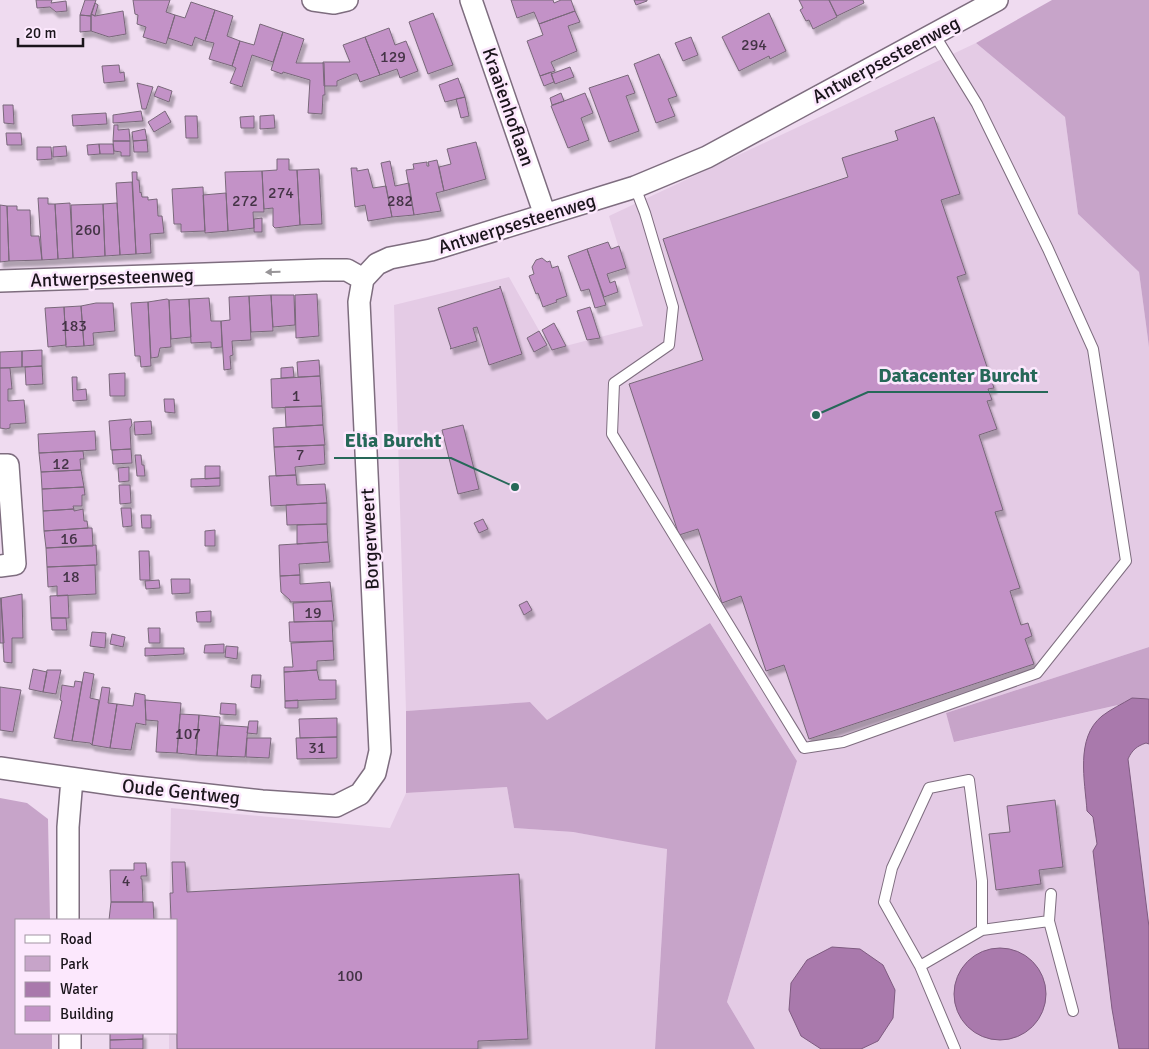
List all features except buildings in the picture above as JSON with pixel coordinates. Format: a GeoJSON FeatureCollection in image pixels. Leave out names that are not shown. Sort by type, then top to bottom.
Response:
{"type":"FeatureCollection","features":[{"type":"Feature","properties":{"kind":"street"},"geometry":{"type":"LineString","coordinates":[[312,0],[334,3],[347,0]]}},
{"type":"Feature","properties":{"kind":"street","name":"Kraaienhoflaan"},"geometry":{"type":"LineString","coordinates":[[471,0],[545,215]]}},
{"type":"Feature","properties":{"kind":"street","name":"Antwerpsesteenweg"},"geometry":{"type":"LineString","coordinates":[[0,281],[322,270],[347,270],[363,279],[377,264],[390,258],[431,250],[635,187],[707,157],[997,0]]}},
{"type":"Feature","properties":{"kind":"street","name":"Borgerweert"},"geometry":{"type":"LineString","coordinates":[[360,794],[375,773],[380,751],[359,302],[363,279]]}},
{"type":"Feature","properties":{"kind":"street"},"geometry":{"type":"LineString","coordinates":[[0,465],[8,465],[14,564],[0,566]]}},
{"type":"Feature","properties":{"kind":"street","name":"Oude Gentweg"},"geometry":{"type":"LineString","coordinates":[[0,768],[72,779],[262,801],[336,806],[360,794]]}},
{"type":"Feature","properties":{"kind":"street"},"geometry":{"type":"LineString","coordinates":[[68,919],[68,826],[72,779]]}},
{"type":"Feature","properties":{"kind":"street"},"geometry":{"type":"LineString","coordinates":[[70,1034],[70,1049]]}},
{"type":"Feature","properties":{"kind":"lane"},"geometry":{"type":"LineString","coordinates":[[635,187],[645,213],[673,307],[670,345],[614,383],[612,434],[804,748],[843,742],[1036,673],[1126,561],[1093,349],[1048,249],[977,104],[934,34]]}},
{"type":"Feature","properties":{"kind":"lane"},"geometry":{"type":"LineString","coordinates":[[955,1049],[920,966],[884,902],[892,868],[929,788],[969,780],[982,881],[982,930]]}},
{"type":"Feature","properties":{"kind":"lane"},"geometry":{"type":"LineString","coordinates":[[1051,894],[1049,921],[1073,1011]]}},
{"type":"Feature","properties":{"kind":"lane"},"geometry":{"type":"LineString","coordinates":[[920,966],[982,930],[1049,921]]}},
{"type":"Feature","properties":{"kind":"shaded area"},"geometry":{"type":"Polygon","coordinates":[[[976,43],[1065,117],[1078,214],[1139,272],[1149,347],[1149,647],[946,713],[955,742],[1149,698],[1149,1049],[755,1049],[727,1002],[797,761],[710,623],[547,720],[530,702],[406,711],[394,305],[509,277],[550,350],[643,326],[609,216],[976,43]]]}},
{"type":"Feature","properties":{"kind":"shaded area"},"geometry":{"type":"Polygon","coordinates":[[[507,787],[514,828],[573,832],[667,848],[655,1049],[169,1049],[169,1034],[178,1034],[178,919],[169,919],[171,808],[390,828],[406,793],[507,787]]]}},
{"type":"Feature","properties":{"kind":"green space"},"geometry":{"type":"Polygon","coordinates":[[[1052,0],[1149,0],[1149,347],[1139,272],[1078,214],[1065,117],[976,43],[1052,0]]]}},
{"type":"Feature","properties":{"kind":"green space"},"geometry":{"type":"Polygon","coordinates":[[[710,623],[797,761],[727,1002],[755,1049],[655,1049],[667,849],[573,832],[514,828],[507,787],[406,793],[406,711],[530,702],[547,720],[710,623]]]}},
{"type":"Feature","properties":{"kind":"green space"},"geometry":{"type":"Polygon","coordinates":[[[1149,647],[1149,698],[954,742],[946,713],[1149,647]]]}},
{"type":"Feature","properties":{"kind":"green space"},"geometry":{"type":"Polygon","coordinates":[[[0,798],[27,803],[48,819],[50,919],[15,919],[15,1034],[52,1034],[52,1049],[0,1049],[0,798]]]}},
{"type":"Feature","properties":{"kind":"water"},"geometry":{"type":"Polygon","coordinates":[[[1132,698],[1149,699],[1149,744],[1146,743],[1137,747],[1128,759],[1149,927],[1149,1049],[1119,1049],[1112,1009],[1093,851],[1097,844],[1093,817],[1087,811],[1084,774],[1085,748],[1088,736],[1094,725],[1105,713],[1132,698]]]}},
{"type":"Feature","properties":{"kind":"water"},"geometry":{"type":"Polygon","coordinates":[[[832,947],[860,949],[883,965],[895,990],[893,1018],[878,1041],[861,1049],[821,1049],[801,1036],[789,1010],[791,983],[807,960],[832,947]]]}},
{"type":"Feature","properties":{"kind":"water"},"geometry":{"type":"Polygon","coordinates":[[[1000,948],[1018,951],[1033,961],[1043,976],[1046,994],[1043,1012],[1033,1027],[1018,1037],[1000,1040],[982,1037],[967,1027],[957,1012],[954,994],[957,976],[967,961],[982,951],[1000,948]]]}},
{"type":"Feature","properties":{"kind":"place","name":"Datacenter Burcht"},"geometry":{"type":"Point","coordinates":[816,415]}},
{"type":"Feature","properties":{"kind":"place","name":"Elia Burcht"},"geometry":{"type":"Point","coordinates":[515,487]}}]}
